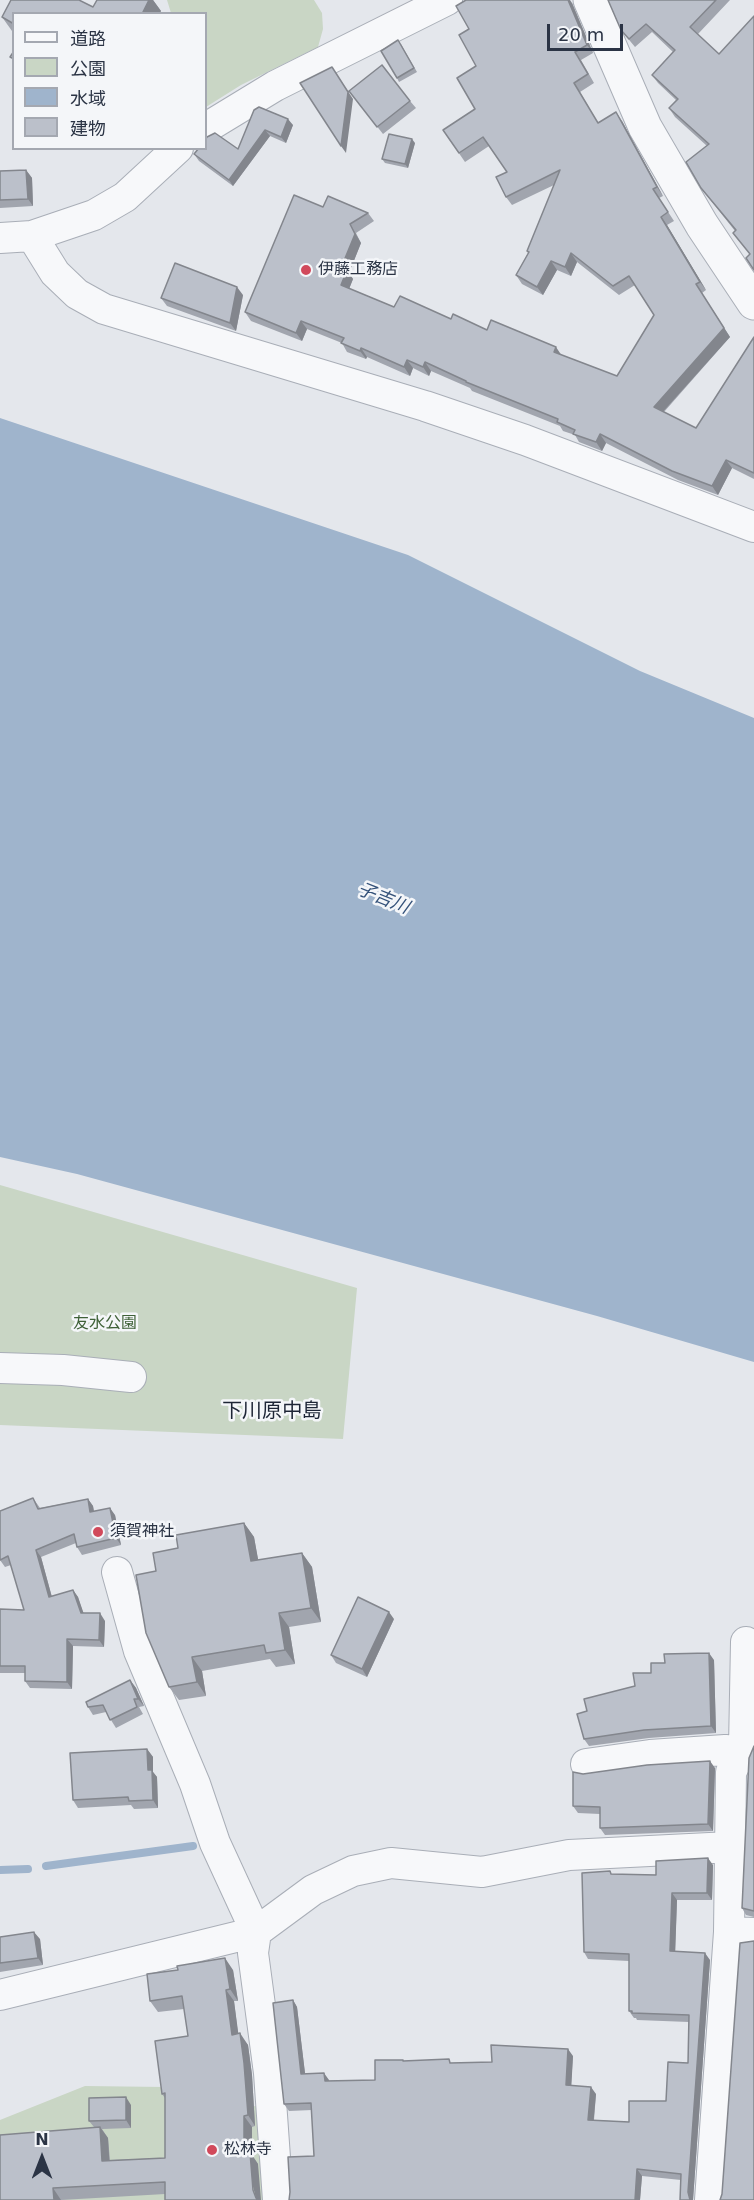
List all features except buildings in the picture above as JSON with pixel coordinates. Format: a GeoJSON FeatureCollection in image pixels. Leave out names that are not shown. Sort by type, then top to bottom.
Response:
{"type":"FeatureCollection","features":[{"type":"Feature","properties":{"kind":"street"},"geometry":{"type":"LineString","coordinates":[[207,127],[275,86],[447,0]]}},
{"type":"Feature","properties":{"kind":"street"},"geometry":{"type":"LineString","coordinates":[[590,0],[645,127],[702,225],[754,303]]}},
{"type":"Feature","properties":{"kind":"street"},"geometry":{"type":"LineString","coordinates":[[0,238],[32,236],[94,215],[125,197],[176,150]]}},
{"type":"Feature","properties":{"kind":"street"},"geometry":{"type":"LineString","coordinates":[[32,236],[55,273],[77,294],[104,309],[425,406],[525,440],[754,527]]}},
{"type":"Feature","properties":{"kind":"street"},"geometry":{"type":"LineString","coordinates":[[0,1368],[63,1370],[131,1377]]}},
{"type":"Feature","properties":{"kind":"street"},"geometry":{"type":"LineString","coordinates":[[117,1572],[139,1651],[195,1784],[215,1843],[256,1932],[253,1953],[269,2073],[278,2200]]}},
{"type":"Feature","properties":{"kind":"street"},"geometry":{"type":"LineString","coordinates":[[710,2200],[741,1932],[730,1847],[731,1772],[744,1747],[746,1642]]}},
{"type":"Feature","properties":{"kind":"street"},"geometry":{"type":"LineString","coordinates":[[586,1764],[650,1755],[724,1750],[741,1752]]}},
{"type":"Feature","properties":{"kind":"street"},"geometry":{"type":"LineString","coordinates":[[0,1995],[256,1932],[313,1890],[353,1871],[391,1863],[482,1872],[569,1855],[730,1847]]}},
{"type":"Feature","properties":{"kind":"green space"},"geometry":{"type":"Polygon","coordinates":[[[167,0],[314,0],[322,13],[323,29],[318,47],[241,85],[207,106],[207,12],[171,12],[167,0]]]}},
{"type":"Feature","properties":{"kind":"green space","name":"友水公園"},"geometry":{"type":"Polygon","coordinates":[[[0,1185],[357,1288],[343,1439],[0,1425],[0,1185]]]}},
{"type":"Feature","properties":{"kind":"green space"},"geometry":{"type":"Polygon","coordinates":[[[85,2086],[165,2087],[166,2116],[256,2106],[268,2200],[0,2200],[0,2120],[85,2086]]]}},
{"type":"Feature","properties":{"kind":"water","name":"子吉川"},"geometry":{"type":"Polygon","coordinates":[[[0,418],[408,555],[640,671],[754,718],[754,1362],[597,1316],[77,1174],[0,1157],[0,418]]]}},
{"type":"Feature","properties":{"kind":"waterway"},"geometry":{"type":"LineString","coordinates":[[46,1866],[193,1846]]}},
{"type":"Feature","properties":{"kind":"waterway"},"geometry":{"type":"LineString","coordinates":[[0,1870],[28,1869]]}},
{"type":"Feature","properties":{"kind":"place","name":"伊藤工務店"},"geometry":{"type":"Point","coordinates":[306,270]}},
{"type":"Feature","properties":{"kind":"place","name":"須賀神社"},"geometry":{"type":"Point","coordinates":[98,1532]}},
{"type":"Feature","properties":{"kind":"place","name":"松林寺"},"geometry":{"type":"Point","coordinates":[212,2150]}},
{"type":"Feature","properties":{"kind":"district","name":"下川原中島"},"geometry":{"type":"Point","coordinates":[272,1412]}}]}
